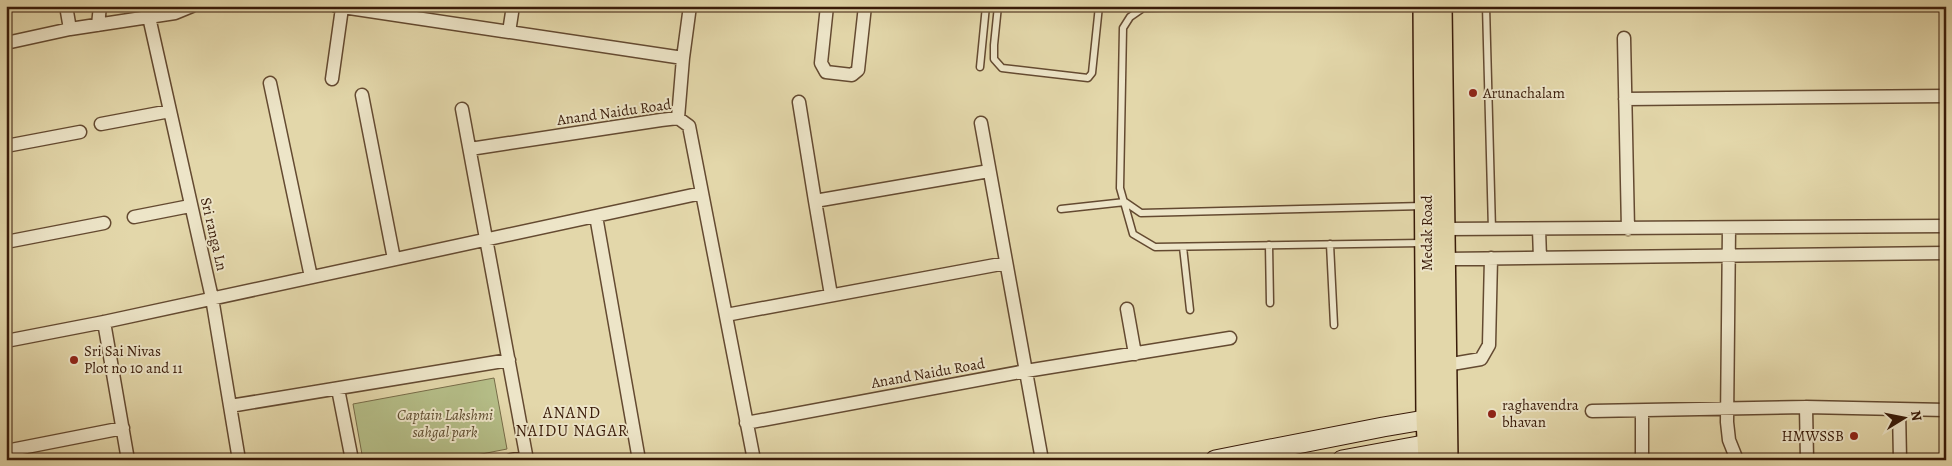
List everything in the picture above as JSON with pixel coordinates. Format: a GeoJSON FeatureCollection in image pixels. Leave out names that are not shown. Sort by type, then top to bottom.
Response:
{"type":"FeatureCollection","features":[{"type":"Feature","properties":{"kind":"main road","name":"Medak Road"},"geometry":{"type":"LineString","coordinates":[[1424,6],[1427,242],[1438,452]]}},
{"type":"Feature","properties":{"kind":"main road","name":"Medak Road"},"geometry":{"type":"LineString","coordinates":[[1437,418],[1446,366],[1441,6]]}},
{"type":"Feature","properties":{"kind":"main road"},"geometry":{"type":"LineString","coordinates":[[1215,460],[1437,418]]}},
{"type":"Feature","properties":{"kind":"main road"},"geometry":{"type":"LineString","coordinates":[[1342,460],[1438,452]]}},
{"type":"Feature","properties":{"kind":"street"},"geometry":{"type":"LineString","coordinates":[[66,6],[70,29]]}},
{"type":"Feature","properties":{"kind":"street"},"geometry":{"type":"LineString","coordinates":[[98,25],[100,6]]}},
{"type":"Feature","properties":{"kind":"street"},"geometry":{"type":"LineString","coordinates":[[6,43],[70,29],[175,13],[192,6]]}},
{"type":"Feature","properties":{"kind":"street"},"geometry":{"type":"LineString","coordinates":[[510,32],[513,6]]}},
{"type":"Feature","properties":{"kind":"street"},"geometry":{"type":"LineString","coordinates":[[678,118],[690,6]]}},
{"type":"Feature","properties":{"kind":"street"},"geometry":{"type":"LineString","coordinates":[[827,6],[821,64],[826,72],[852,75],[858,70],[865,6]]}},
{"type":"Feature","properties":{"kind":"street"},"geometry":{"type":"LineString","coordinates":[[332,79],[339,7],[683,58]]}},
{"type":"Feature","properties":{"kind":"street","name":"Sri ranga Ln"},"geometry":{"type":"LineString","coordinates":[[149,17],[212,298],[239,460]]}},
{"type":"Feature","properties":{"kind":"street"},"geometry":{"type":"LineString","coordinates":[[1624,38],[1628,229]]}},
{"type":"Feature","properties":{"kind":"street"},"geometry":{"type":"LineString","coordinates":[[270,82],[311,277]]}},
{"type":"Feature","properties":{"kind":"street"},"geometry":{"type":"LineString","coordinates":[[362,95],[394,260]]}},
{"type":"Feature","properties":{"kind":"street"},"geometry":{"type":"LineString","coordinates":[[1625,99],[1946,96]]}},
{"type":"Feature","properties":{"kind":"street"},"geometry":{"type":"LineString","coordinates":[[799,102],[832,295]]}},
{"type":"Feature","properties":{"kind":"street"},"geometry":{"type":"LineString","coordinates":[[462,109],[527,458],[511,460]]}},
{"type":"Feature","properties":{"kind":"street"},"geometry":{"type":"LineString","coordinates":[[101,124],[170,111]]}},
{"type":"Feature","properties":{"kind":"street","name":"Anand Naidu Road"},"geometry":{"type":"LineString","coordinates":[[470,150],[678,118],[689,126],[754,460]]}},
{"type":"Feature","properties":{"kind":"street"},"geometry":{"type":"LineString","coordinates":[[981,123],[1042,460]]}},
{"type":"Feature","properties":{"kind":"street"},"geometry":{"type":"LineString","coordinates":[[6,146],[80,132]]}},
{"type":"Feature","properties":{"kind":"street"},"geometry":{"type":"LineString","coordinates":[[815,201],[990,171]]}},
{"type":"Feature","properties":{"kind":"street"},"geometry":{"type":"LineString","coordinates":[[6,341],[104,322],[702,193]]}},
{"type":"Feature","properties":{"kind":"street"},"geometry":{"type":"LineString","coordinates":[[134,217],[190,206]]}},
{"type":"Feature","properties":{"kind":"street"},"geometry":{"type":"LineString","coordinates":[[596,216],[639,460]]}},
{"type":"Feature","properties":{"kind":"street"},"geometry":{"type":"LineString","coordinates":[[6,242],[104,223]]}},
{"type":"Feature","properties":{"kind":"street"},"geometry":{"type":"LineString","coordinates":[[1445,229],[1946,226]]}},
{"type":"Feature","properties":{"kind":"street"},"geometry":{"type":"LineString","coordinates":[[1729,228],[1727,408],[1729,440],[1737,460]]}},
{"type":"Feature","properties":{"kind":"street"},"geometry":{"type":"LineString","coordinates":[[1539,229],[1540,258]]}},
{"type":"Feature","properties":{"kind":"street"},"geometry":{"type":"LineString","coordinates":[[1446,259],[1946,253]]}},
{"type":"Feature","properties":{"kind":"street"},"geometry":{"type":"LineString","coordinates":[[1446,366],[1481,359],[1489,345],[1491,258]]}},
{"type":"Feature","properties":{"kind":"street"},"geometry":{"type":"LineString","coordinates":[[726,315],[1006,263]]}},
{"type":"Feature","properties":{"kind":"street"},"geometry":{"type":"LineString","coordinates":[[1127,309],[1135,354]]}},
{"type":"Feature","properties":{"kind":"street"},"geometry":{"type":"LineString","coordinates":[[104,322],[128,460]]}},
{"type":"Feature","properties":{"kind":"street","name":"Anand Naidu Road"},"geometry":{"type":"LineString","coordinates":[[746,422],[1026,371],[1230,338]]}},
{"type":"Feature","properties":{"kind":"street"},"geometry":{"type":"LineString","coordinates":[[230,406],[509,360]]}},
{"type":"Feature","properties":{"kind":"street"},"geometry":{"type":"LineString","coordinates":[[338,388],[352,460]]}},
{"type":"Feature","properties":{"kind":"street"},"geometry":{"type":"LineString","coordinates":[[1806,407],[1807,460]]}},
{"type":"Feature","properties":{"kind":"street"},"geometry":{"type":"LineString","coordinates":[[1592,411],[1806,407],[1946,410]]}},
{"type":"Feature","properties":{"kind":"street"},"geometry":{"type":"LineString","coordinates":[[1899,409],[1900,460]]}},
{"type":"Feature","properties":{"kind":"street"},"geometry":{"type":"LineString","coordinates":[[1642,411],[1642,460]]}},
{"type":"Feature","properties":{"kind":"street"},"geometry":{"type":"LineString","coordinates":[[6,450],[21,454],[123,428]]}},
{"type":"Feature","properties":{"kind":"lane"},"geometry":{"type":"LineString","coordinates":[[980,67],[986,6]]}},
{"type":"Feature","properties":{"kind":"lane"},"geometry":{"type":"LineString","coordinates":[[998,6],[994,60],[1002,68],[1088,78],[1092,73],[1099,6]]}},
{"type":"Feature","properties":{"kind":"lane"},"geometry":{"type":"LineString","coordinates":[[1240,6],[1143,8],[1130,17],[1123,28],[1120,188],[1133,234],[1155,248],[1427,242]]}},
{"type":"Feature","properties":{"kind":"lane"},"geometry":{"type":"LineString","coordinates":[[1486,6],[1492,230]]}},
{"type":"Feature","properties":{"kind":"lane"},"geometry":{"type":"LineString","coordinates":[[1061,209],[1125,202],[1141,213],[1426,206]]}},
{"type":"Feature","properties":{"kind":"lane"},"geometry":{"type":"LineString","coordinates":[[1330,244],[1334,325]]}},
{"type":"Feature","properties":{"kind":"lane"},"geometry":{"type":"LineString","coordinates":[[1269,245],[1270,303]]}},
{"type":"Feature","properties":{"kind":"lane"},"geometry":{"type":"LineString","coordinates":[[1183,247],[1190,310]]}},
{"type":"Feature","properties":{"kind":"green space","name":"Captain Lakshmi sahgal park"},"geometry":{"type":"Polygon","coordinates":[[[494,378],[507,449],[451,460],[363,460],[353,404],[494,378]]]}},
{"type":"Feature","properties":{"kind":"place","name":"Arunachalam"},"geometry":{"type":"Point","coordinates":[1473,93]}},
{"type":"Feature","properties":{"kind":"place","name":"Sri Sai Nivas Plot no 10 and 11"},"geometry":{"type":"Point","coordinates":[74,360]}},
{"type":"Feature","properties":{"kind":"place","name":"raghavendra bhavan"},"geometry":{"type":"Point","coordinates":[1492,414]}},
{"type":"Feature","properties":{"kind":"place","name":"HMWSSB"},"geometry":{"type":"Point","coordinates":[1854,436]}},
{"type":"Feature","properties":{"kind":"district","name":"ANAND NAIDU NAGAR"},"geometry":{"type":"Point","coordinates":[572,422]}}]}
